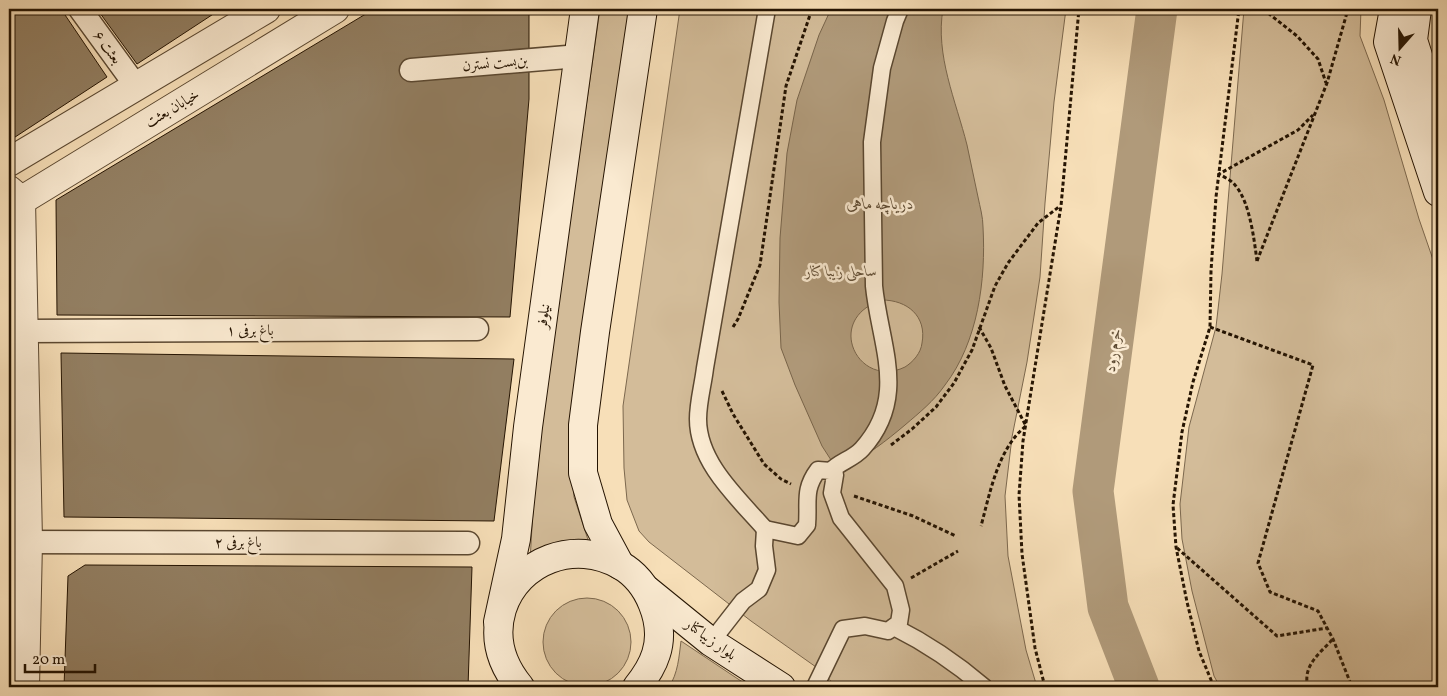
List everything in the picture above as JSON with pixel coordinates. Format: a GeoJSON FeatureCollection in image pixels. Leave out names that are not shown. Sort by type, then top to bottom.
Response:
{"type":"FeatureCollection","features":[{"type":"Feature","properties":{"kind":"main road"},"geometry":{"type":"LineString","coordinates":[[9,162],[266,9]]}},
{"type":"Feature","properties":{"kind":"main road","name":"خیابان بعثت"},"geometry":{"type":"LineString","coordinates":[[13,199],[335,9]]}},
{"type":"Feature","properties":{"kind":"main road","name":"نیلوفر"},"geometry":{"type":"LineString","coordinates":[[498,622],[516,539],[536,372],[585,9]]}},
{"type":"Feature","properties":{"kind":"main road"},"geometry":{"type":"LineString","coordinates":[[620,565],[598,524],[583,473],[583,425],[596,322],[643,9]]}},
{"type":"Feature","properties":{"kind":"main road"},"geometry":{"type":"LineString","coordinates":[[1394,9],[1388,42],[1438,192]]}},
{"type":"Feature","properties":{"kind":"main road"},"geometry":{"type":"LineString","coordinates":[[1417,9],[1413,40],[1438,119]]}},
{"type":"Feature","properties":{"kind":"main road"},"geometry":{"type":"LineString","coordinates":[[13,199],[23,331],[19,542],[25,687]]}},
{"type":"Feature","properties":{"kind":"main road"},"geometry":{"type":"LineString","coordinates":[[496,687],[500,653],[498,622],[507,596],[522,575],[544,561],[569,554],[596,555],[620,565],[633,574],[643,586],[654,607],[659,630],[656,654],[647,676],[637,687]]}},
{"type":"Feature","properties":{"kind":"main road","name":"بلوار زیباکنار"},"geometry":{"type":"LineString","coordinates":[[643,586],[711,642],[781,687]]}},
{"type":"Feature","properties":{"kind":"main road"},"geometry":{"type":"LineString","coordinates":[[500,653],[509,674],[520,687]]}},
{"type":"Feature","properties":{"kind":"street","name":"بعثت ۶"},"geometry":{"type":"LineString","coordinates":[[80,9],[136,86]]}},
{"type":"Feature","properties":{"kind":"street"},"geometry":{"type":"LineString","coordinates":[[767,9],[698,418],[700,436],[709,460],[727,486],[765,530],[798,536],[807,525],[807,492],[818,470],[832,469],[860,452],[870,440],[884,416],[889,369],[876,306],[872,255],[872,142],[882,68],[900,9]]}},
{"type":"Feature","properties":{"kind":"street","name":"بن‌بست نسترن"},"geometry":{"type":"LineString","coordinates":[[412,70],[579,56]]}},
{"type":"Feature","properties":{"kind":"street","name":"باغ برفی ۱"},"geometry":{"type":"LineString","coordinates":[[23,331],[477,329]]}},
{"type":"Feature","properties":{"kind":"street"},"geometry":{"type":"LineString","coordinates":[[815,687],[843,629],[865,626],[888,631],[899,623],[901,610],[895,586],[841,518],[832,493],[835,476],[832,469]]}},
{"type":"Feature","properties":{"kind":"street"},"geometry":{"type":"LineString","coordinates":[[711,642],[743,601],[759,589],[767,570],[764,546],[765,530]]}},
{"type":"Feature","properties":{"kind":"street","name":"باغ برفی ۲"},"geometry":{"type":"LineString","coordinates":[[19,542],[468,543]]}},
{"type":"Feature","properties":{"kind":"street"},"geometry":{"type":"LineString","coordinates":[[894,627],[914,637],[959,667],[984,687]]}},
{"type":"Feature","properties":{"kind":"path"},"geometry":{"type":"LineString","coordinates":[[732,327],[738,319],[760,265],[786,86],[812,9]]}},
{"type":"Feature","properties":{"kind":"path"},"geometry":{"type":"LineString","coordinates":[[1045,687],[1034,648],[1022,554],[1019,495],[1026,426],[1061,206],[1079,9]]}},
{"type":"Feature","properties":{"kind":"path"},"geometry":{"type":"LineString","coordinates":[[1214,687],[1199,652],[1186,602],[1176,547],[1173,505],[1182,432],[1193,382],[1210,327],[1211,271],[1219,174],[1239,9]]}},
{"type":"Feature","properties":{"kind":"path"},"geometry":{"type":"LineString","coordinates":[[1263,9],[1296,36],[1318,59],[1327,84]]}},
{"type":"Feature","properties":{"kind":"path"},"geometry":{"type":"LineString","coordinates":[[1219,174],[1235,185],[1244,201],[1254,235],[1258,261],[1327,84],[1348,9]]}},
{"type":"Feature","properties":{"kind":"path"},"geometry":{"type":"LineString","coordinates":[[1219,174],[1298,130],[1315,113]]}},
{"type":"Feature","properties":{"kind":"path"},"geometry":{"type":"LineString","coordinates":[[885,449],[912,429],[936,407],[958,375],[972,350],[979,326],[995,286],[1008,263],[1038,223],[1061,206]]}},
{"type":"Feature","properties":{"kind":"path"},"geometry":{"type":"LineString","coordinates":[[979,326],[991,348],[1005,386],[1026,426]]}},
{"type":"Feature","properties":{"kind":"path"},"geometry":{"type":"LineString","coordinates":[[1210,327],[1313,365],[1258,563],[1270,592],[1318,611],[1333,639],[1352,687]]}},
{"type":"Feature","properties":{"kind":"path"},"geometry":{"type":"LineString","coordinates":[[705,368],[718,382],[733,414],[764,464],[781,479],[807,492]]}},
{"type":"Feature","properties":{"kind":"path"},"geometry":{"type":"LineString","coordinates":[[981,526],[1002,461],[1015,435],[1026,426]]}},
{"type":"Feature","properties":{"kind":"path"},"geometry":{"type":"LineString","coordinates":[[832,493],[846,494],[913,516],[956,536]]}},
{"type":"Feature","properties":{"kind":"path"},"geometry":{"type":"LineString","coordinates":[[1176,547],[1277,636],[1327,628]]}},
{"type":"Feature","properties":{"kind":"path"},"geometry":{"type":"LineString","coordinates":[[895,586],[958,551]]}},
{"type":"Feature","properties":{"kind":"path"},"geometry":{"type":"LineString","coordinates":[[1308,687],[1306,680],[1310,663],[1333,639]]}},
{"type":"Feature","properties":{"kind":"green space"},"geometry":{"type":"Polygon","coordinates":[[[600,9],[634,9],[569,437],[574,497],[591,549],[530,561],[536,458],[600,9]]]}},
{"type":"Feature","properties":{"kind":"green space","name":"ساحلی زیبا کنار"},"geometry":{"type":"Polygon","coordinates":[[[680,9],[1066,9],[1054,102],[1040,277],[1027,362],[1012,437],[1005,496],[1008,556],[1026,650],[1037,687],[837,687],[816,667],[751,621],[649,542],[639,531],[627,500],[624,468],[623,406],[680,9]]]}},
{"type":"Feature","properties":{"kind":"green space"},"geometry":{"type":"Polygon","coordinates":[[[1244,9],[1361,9],[1360,36],[1384,100],[1419,219],[1438,274],[1438,687],[1220,687],[1214,676],[1192,591],[1182,539],[1180,504],[1189,427],[1216,327],[1244,9]]]}},
{"type":"Feature","properties":{"kind":"green space"},"geometry":{"type":"Polygon","coordinates":[[[587,598],[604,601],[618,611],[628,625],[631,642],[628,659],[618,673],[604,683],[587,686],[570,683],[556,673],[546,659],[543,642],[546,625],[556,611],[570,601],[587,598]]]}},
{"type":"Feature","properties":{"kind":"green space"},"geometry":{"type":"Polygon","coordinates":[[[681,641],[750,687],[669,687],[676,671],[681,641]]]}},
{"type":"Feature","properties":{"kind":"water","name":"دریاچه ماهی"},"geometry":{"type":"Polygon","coordinates":[[[831,9],[943,9],[941,26],[944,61],[967,145],[983,223],[983,268],[978,310],[965,350],[956,368],[941,391],[921,411],[877,447],[846,466],[831,460],[822,446],[781,348],[779,302],[780,238],[787,153],[797,100],[819,35],[831,9]],[[882,300],[864,309],[854,322],[851,336],[854,349],[862,361],[873,369],[888,372],[905,367],[914,360],[921,347],[923,333],[918,318],[913,311],[907,306],[882,300]]]}},
{"type":"Feature","properties":{"kind":"building"},"geometry":{"type":"Polygon","coordinates":[[[9,9],[61,9],[107,77],[9,141],[9,9]]]}},
{"type":"Feature","properties":{"kind":"building"},"geometry":{"type":"Polygon","coordinates":[[[97,9],[221,9],[137,64],[97,9]]]}},
{"type":"Feature","properties":{"kind":"building"},"geometry":{"type":"Polygon","coordinates":[[[374,9],[529,9],[529,99],[510,317],[57,315],[56,200],[374,9]]]}},
{"type":"Feature","properties":{"kind":"building"},"geometry":{"type":"Polygon","coordinates":[[[61,353],[514,359],[494,521],[64,517],[61,353]]]}},
{"type":"Feature","properties":{"kind":"building"},"geometry":{"type":"Polygon","coordinates":[[[85,565],[472,567],[468,687],[64,687],[68,576],[85,565]]]}},
{"type":"Feature","properties":{"kind":"waterway","name":"خرم رود"},"geometry":{"type":"LineString","coordinates":[[1139,687],[1108,607],[1093,491],[1157,9]]}}]}
